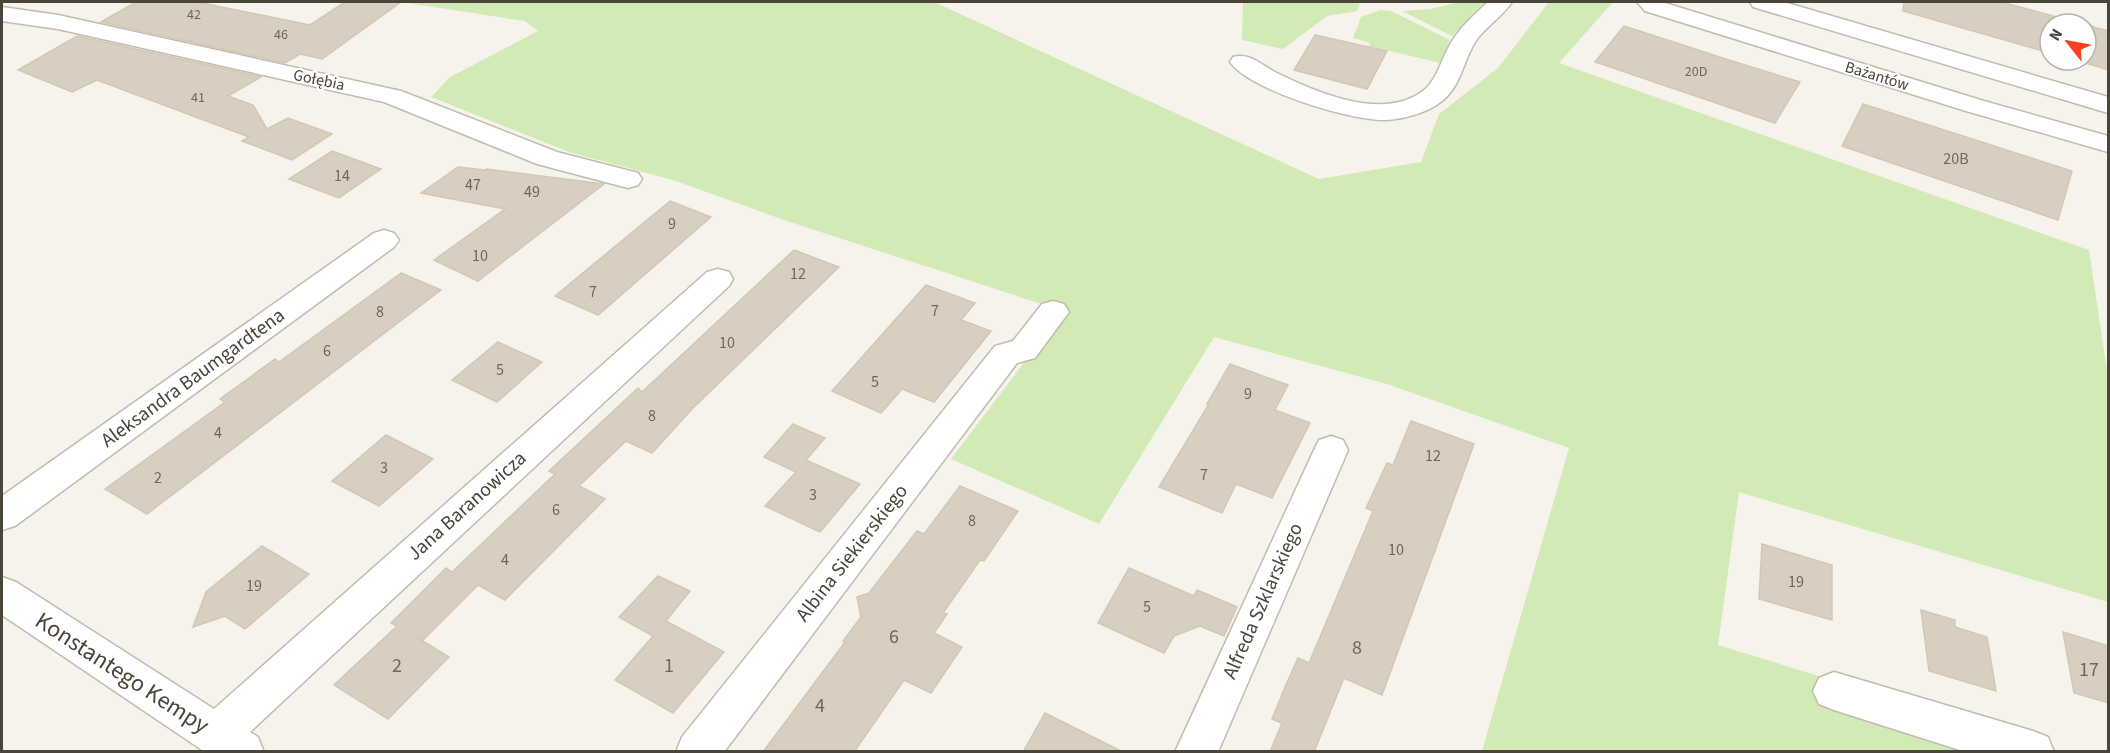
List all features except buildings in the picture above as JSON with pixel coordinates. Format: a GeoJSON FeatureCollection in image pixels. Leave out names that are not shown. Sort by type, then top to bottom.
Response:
{"type":"FeatureCollection","features":[{"type":"Feature","properties":{"kind":"street"},"geometry":{"type":"LineString","coordinates":[[1242,62],[1275,83],[1317,97],[1365,111],[1380,112],[1401,109],[1419,103],[1439,90],[1462,43],[1501,2]]}},
{"type":"Feature","properties":{"kind":"street","name":"Bażantów"},"geometry":{"type":"LineString","coordinates":[[1648,2],[1653,6],[1942,96],[2109,144]]}},
{"type":"Feature","properties":{"kind":"street","name":"Bażantów"},"geometry":{"type":"LineString","coordinates":[[1761,2],[2109,105]]}},
{"type":"Feature","properties":{"kind":"street","name":"Gołębia"},"geometry":{"type":"LineString","coordinates":[[2,14],[58,22],[392,96],[548,158],[628,179]]}},
{"type":"Feature","properties":{"kind":"street","name":"Aleksandra Baumgardtena"},"geometry":{"type":"LineString","coordinates":[[2,515],[384,240]]}},
{"type":"Feature","properties":{"kind":"street","name":"Jana Baranowicza"},"geometry":{"type":"LineString","coordinates":[[230,743],[718,279]]}},
{"type":"Feature","properties":{"kind":"street","name":"Albina Siekierskiego"},"geometry":{"type":"LineString","coordinates":[[698,752],[1006,354],[1024,350],[1053,312]]}},
{"type":"Feature","properties":{"kind":"street","name":"Alfreda Szklarskiego"},"geometry":{"type":"LineString","coordinates":[[1196,752],[1331,450]]}},
{"type":"Feature","properties":{"kind":"street","name":"Konstantego Kempy"},"geometry":{"type":"LineString","coordinates":[[2,594],[230,743]]}},
{"type":"Feature","properties":{"kind":"street"},"geometry":{"type":"LineString","coordinates":[[1834,691],[2033,752]]}},
{"type":"Feature","properties":{"kind":"green space"},"geometry":{"type":"Polygon","coordinates":[[[401,2],[934,2],[1319,179],[1421,162],[1439,114],[1498,68],[1549,2],[1613,2],[1559,63],[2089,250],[2108,377],[2108,602],[1739,492],[1718,645],[2062,751],[1482,751],[1569,448],[1387,384],[1214,337],[1099,524],[951,459],[1063,311],[784,220],[676,181],[569,152],[431,97],[450,77],[538,31],[525,21],[401,2]]]}},
{"type":"Feature","properties":{"kind":"green space"},"geometry":{"type":"Polygon","coordinates":[[[1243,2],[1355,2],[1360,4],[1357,11],[1327,16],[1283,49],[1242,40],[1243,2]]]}},
{"type":"Feature","properties":{"kind":"green space"},"geometry":{"type":"Polygon","coordinates":[[[1459,2],[1485,2],[1452,36],[1402,11],[1431,9],[1459,2]]]}},
{"type":"Feature","properties":{"kind":"green space"},"geometry":{"type":"Polygon","coordinates":[[[1380,10],[1391,11],[1450,40],[1440,63],[1369,46],[1370,43],[1353,38],[1361,17],[1380,10]]]}}]}
